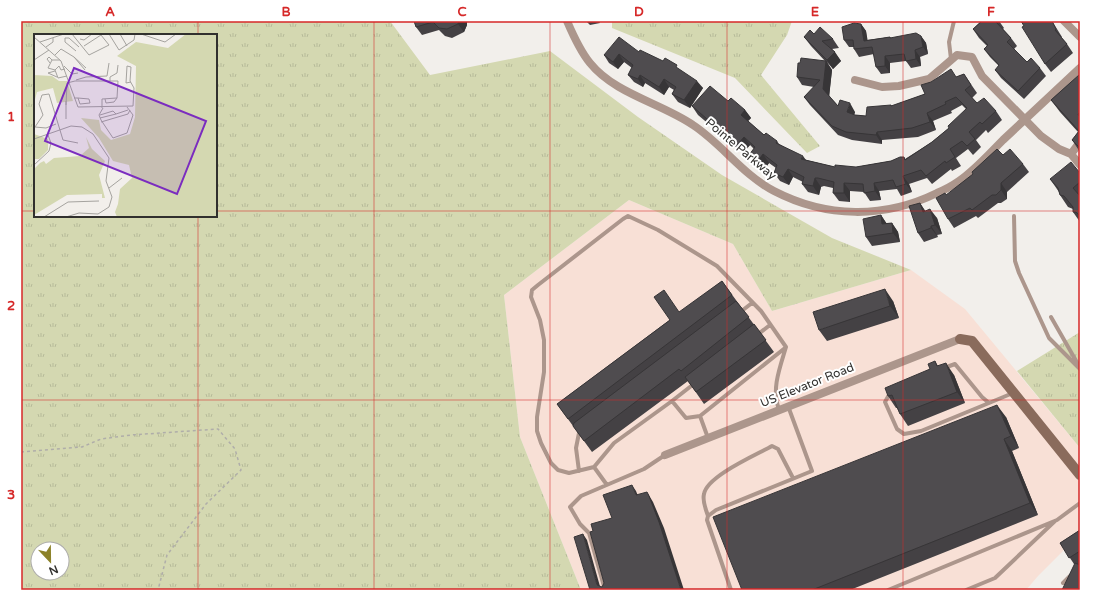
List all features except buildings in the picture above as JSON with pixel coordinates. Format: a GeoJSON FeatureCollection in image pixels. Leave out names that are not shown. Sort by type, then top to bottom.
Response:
{"type":"FeatureCollection","features":[{"type":"Feature","properties":{"kind":"street","name":"Pointe Parkway"},"geometry":{"type":"LineString","coordinates":[[567,21],[573,36],[590,63],[615,84],[686,120],[704,132],[753,177],[773,191],[824,209],[850,212],[874,212],[898,207],[927,198],[958,182],[1080,68]]}},
{"type":"Feature","properties":{"kind":"street"},"geometry":{"type":"LineString","coordinates":[[1064,21],[1080,37]]}},
{"type":"Feature","properties":{"kind":"street"},"geometry":{"type":"LineString","coordinates":[[855,80],[882,86],[899,86],[928,79],[957,55],[972,57],[982,76],[1026,119],[1041,136],[1059,149],[1071,154],[1080,165]]}},
{"type":"Feature","properties":{"kind":"street"},"geometry":{"type":"LineString","coordinates":[[1071,154],[1080,142]]}},
{"type":"Feature","properties":{"kind":"street"},"geometry":{"type":"LineString","coordinates":[[960,339],[972,341],[1080,475]]}},
{"type":"Feature","properties":{"kind":"street","name":"US Elevator Road"},"geometry":{"type":"LineString","coordinates":[[665,455],[960,339]]}},
{"type":"Feature","properties":{"kind":"lane"},"geometry":{"type":"LineString","coordinates":[[951,60],[949,42],[954,21]]}},
{"type":"Feature","properties":{"kind":"lane"},"geometry":{"type":"LineString","coordinates":[[696,382],[614,443],[594,467],[569,473],[558,470],[551,463],[546,454],[537,431],[537,417],[544,372],[544,340],[540,320],[531,297],[532,290],[623,218],[628,216],[658,230],[717,266],[752,303],[786,348]]}},
{"type":"Feature","properties":{"kind":"lane"},"geometry":{"type":"LineString","coordinates":[[1014,216],[1015,261],[1019,273],[1049,338],[1080,368]]}},
{"type":"Feature","properties":{"kind":"lane"},"geometry":{"type":"LineString","coordinates":[[733,317],[752,303]]}},
{"type":"Feature","properties":{"kind":"lane"},"geometry":{"type":"LineString","coordinates":[[1051,317],[1080,368]]}},
{"type":"Feature","properties":{"kind":"lane"},"geometry":{"type":"LineString","coordinates":[[752,339],[770,325]]}},
{"type":"Feature","properties":{"kind":"lane"},"geometry":{"type":"LineString","coordinates":[[779,409],[775,400],[779,370],[786,348]]}},
{"type":"Feature","properties":{"kind":"lane"},"geometry":{"type":"LineString","coordinates":[[672,400],[686,418],[700,416],[786,348]]}},
{"type":"Feature","properties":{"kind":"lane"},"geometry":{"type":"LineString","coordinates":[[937,371],[955,364],[989,403]]}},
{"type":"Feature","properties":{"kind":"lane"},"geometry":{"type":"LineString","coordinates":[[896,390],[889,393],[885,402],[897,429],[904,434],[921,431],[1013,392]]}},
{"type":"Feature","properties":{"kind":"lane"},"geometry":{"type":"LineString","coordinates":[[708,516],[716,510],[812,471],[788,406]]}},
{"type":"Feature","properties":{"kind":"lane"},"geometry":{"type":"LineString","coordinates":[[700,416],[708,438]]}},
{"type":"Feature","properties":{"kind":"lane"},"geometry":{"type":"LineString","coordinates":[[579,471],[576,448],[579,434],[585,429]]}},
{"type":"Feature","properties":{"kind":"lane"},"geometry":{"type":"LineString","coordinates":[[731,590],[706,520],[708,516],[703,501],[704,493],[714,479],[772,446],[778,449],[793,478]]}},
{"type":"Feature","properties":{"kind":"lane"},"geometry":{"type":"LineString","coordinates":[[606,590],[588,532],[580,524],[570,507],[581,496],[644,469],[665,455]]}},
{"type":"Feature","properties":{"kind":"lane"},"geometry":{"type":"LineString","coordinates":[[594,467],[606,485]]}},
{"type":"Feature","properties":{"kind":"lane"},"geometry":{"type":"LineString","coordinates":[[969,589],[995,578],[1057,520],[1080,502]]}},
{"type":"Feature","properties":{"kind":"lane"},"geometry":{"type":"LineString","coordinates":[[888,590],[1057,520]]}},
{"type":"Feature","properties":{"kind":"lane"},"geometry":{"type":"LineString","coordinates":[[1063,583],[1073,573]]}},
{"type":"Feature","properties":{"kind":"path"},"geometry":{"type":"LineString","coordinates":[[21,452],[82,447],[101,439],[131,435],[218,429],[235,449],[241,470],[206,504],[167,555],[158,590]]}},
{"type":"Feature","properties":{"kind":"shaded area"},"geometry":{"type":"Polygon","coordinates":[[[629,200],[733,244],[772,311],[911,270],[965,309],[1080,448],[1080,534],[1026,590],[581,590],[520,437],[504,295],[629,200]]]}},
{"type":"Feature","properties":{"kind":"green space"},"geometry":{"type":"Polygon","coordinates":[[[21,21],[390,21],[430,75],[550,51],[638,117],[722,175],[832,238],[911,270],[772,311],[733,244],[629,200],[504,295],[520,437],[581,590],[21,590],[21,21]]]}},
{"type":"Feature","properties":{"kind":"green space"},"geometry":{"type":"Polygon","coordinates":[[[612,21],[792,21],[787,35],[761,75],[820,146],[807,153],[735,78],[612,28],[612,21]]]}},
{"type":"Feature","properties":{"kind":"green space"},"geometry":{"type":"Polygon","coordinates":[[[1080,332],[1080,448],[1017,371],[1080,332]]]}}]}
